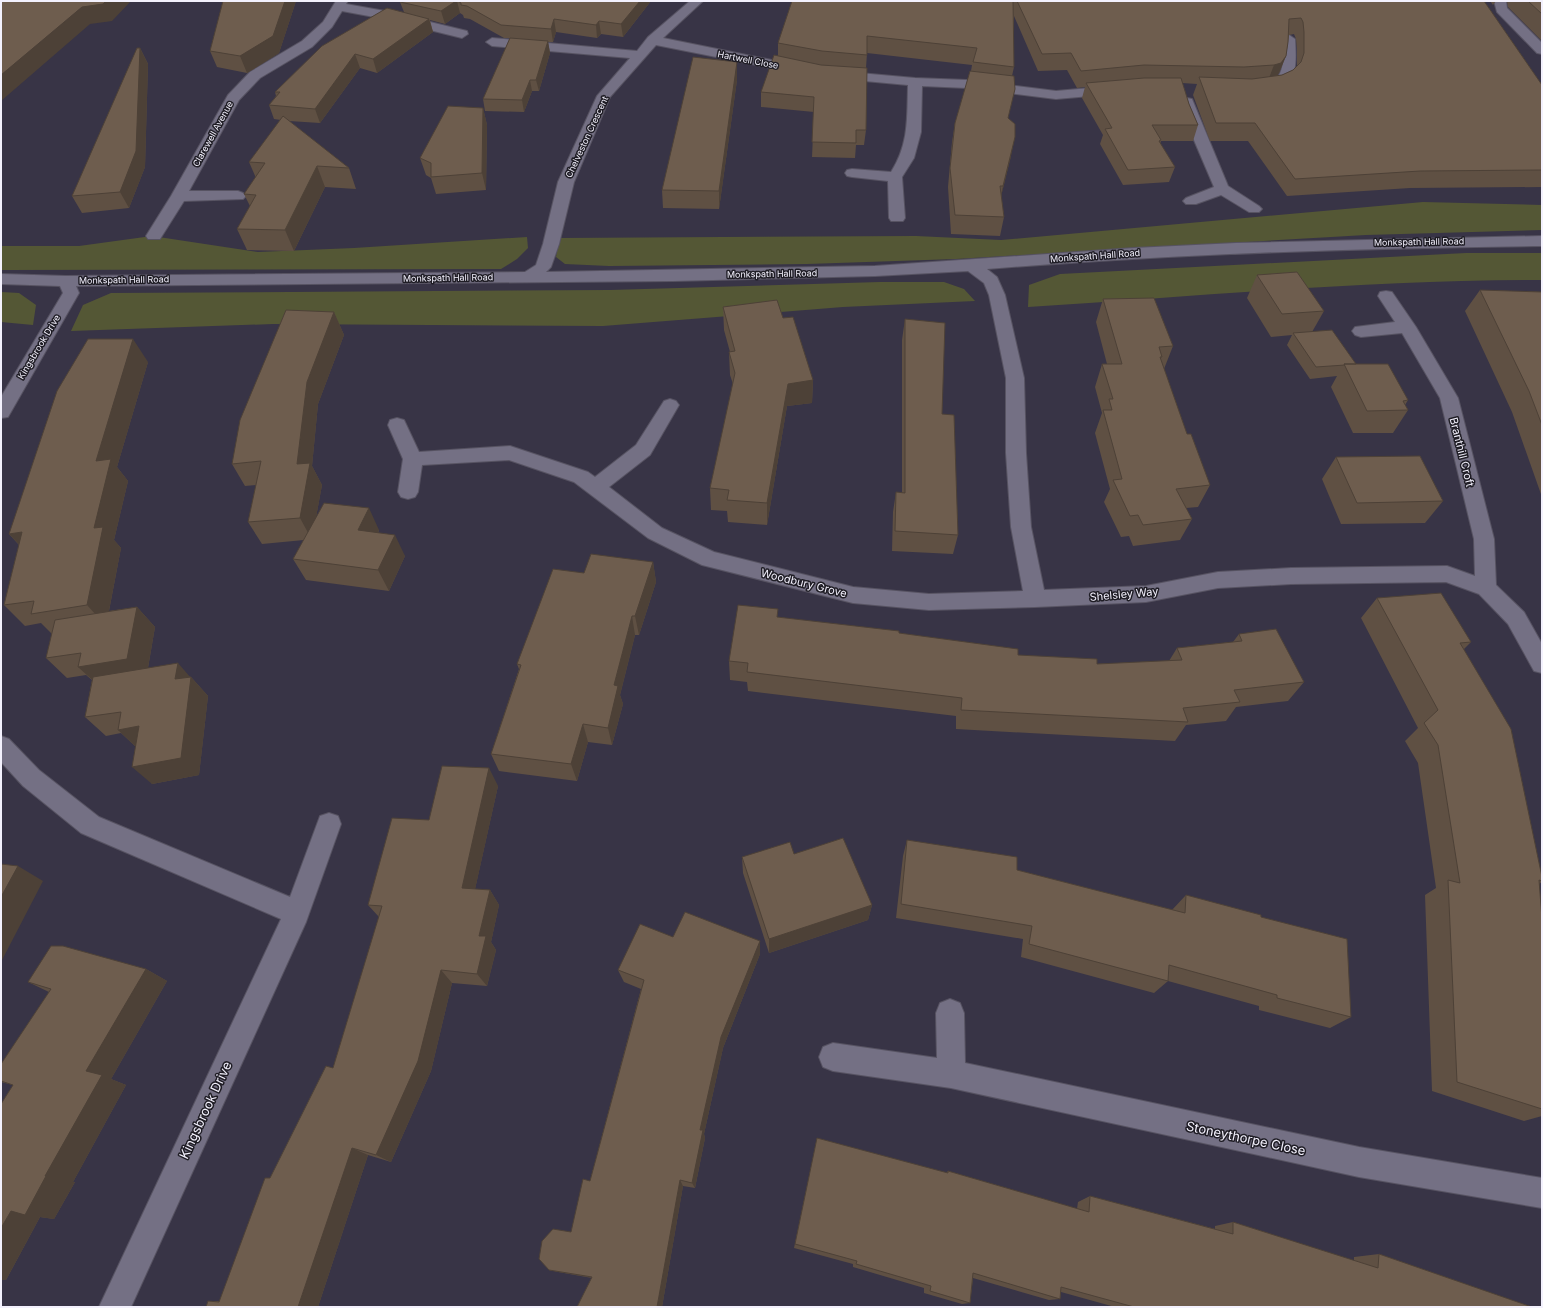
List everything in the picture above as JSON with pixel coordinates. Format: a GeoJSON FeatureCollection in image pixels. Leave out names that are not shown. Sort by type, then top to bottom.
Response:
{"type":"FeatureCollection","features":[{"type":"Feature","properties":{"kind":"street","name":"Chelveston Crescent"},"geometry":{"type":"LineString","coordinates":[[530,277],[543,267],[551,244],[566,182],[604,96],[653,40],[697,1]]}},
{"type":"Feature","properties":{"kind":"street"},"geometry":{"type":"LineString","coordinates":[[1500,1],[1501,9],[1542,50]]}},
{"type":"Feature","properties":{"kind":"street"},"geometry":{"type":"LineString","coordinates":[[340,4],[462,34]]}},
{"type":"Feature","properties":{"kind":"street","name":"Clarewell Avenue"},"geometry":{"type":"LineString","coordinates":[[154,236],[179,196],[233,98],[255,75],[307,44],[328,24],[340,4]]}},
{"type":"Feature","properties":{"kind":"street"},"geometry":{"type":"LineString","coordinates":[[1258,89],[1278,86],[1285,80],[1289,65],[1289,39]]}},
{"type":"Feature","properties":{"kind":"street","name":"Hartwell Close"},"geometry":{"type":"LineString","coordinates":[[653,40],[817,73],[915,82],[967,84],[1056,95],[1125,89]]}},
{"type":"Feature","properties":{"kind":"street"},"geometry":{"type":"LineString","coordinates":[[492,42],[640,55]]}},
{"type":"Feature","properties":{"kind":"street"},"geometry":{"type":"LineString","coordinates":[[897,218],[895,177],[907,158],[914,132],[915,82]]}},
{"type":"Feature","properties":{"kind":"street"},"geometry":{"type":"LineString","coordinates":[[1183,88],[1192,119],[1222,189],[1254,209]]}},
{"type":"Feature","properties":{"kind":"street"},"geometry":{"type":"LineString","coordinates":[[852,173],[895,177]]}},
{"type":"Feature","properties":{"kind":"street"},"geometry":{"type":"LineString","coordinates":[[1191,201],[1222,189]]}},
{"type":"Feature","properties":{"kind":"street"},"geometry":{"type":"LineString","coordinates":[[179,196],[238,196]]}},
{"type":"Feature","properties":{"kind":"street","name":"Monkspath Hall Road"},"geometry":{"type":"LineString","coordinates":[[1,279],[66,281],[766,274],[878,271],[973,266],[1129,253],[1277,245],[1542,241]]}},
{"type":"Feature","properties":{"kind":"street"},"geometry":{"type":"LineString","coordinates":[[973,266],[991,281],[997,295],[1015,378],[1016,453],[1020,527],[1035,599]]}},
{"type":"Feature","properties":{"kind":"street","name":"Kingsbrook Drive"},"geometry":{"type":"LineString","coordinates":[[1,412],[71,293],[66,281]]}},
{"type":"Feature","properties":{"kind":"street","name":"Branthill Croft"},"geometry":{"type":"LineString","coordinates":[[1386,296],[1407,327],[1449,398],[1484,539],[1486,588]]}},
{"type":"Feature","properties":{"kind":"street"},"geometry":{"type":"LineString","coordinates":[[1361,331],[1407,327]]}},
{"type":"Feature","properties":{"kind":"street"},"geometry":{"type":"LineString","coordinates":[[596,486],[643,450],[670,405]]}},
{"type":"Feature","properties":{"kind":"street"},"geometry":{"type":"LineString","coordinates":[[397,425],[413,459],[408,492]]}},
{"type":"Feature","properties":{"kind":"street","name":"Woodbury Grove"},"geometry":{"type":"LineString","coordinates":[[413,459],[510,453],[581,477],[596,486],[655,533],[717,561],[853,595],[929,602],[1035,599]]}},
{"type":"Feature","properties":{"kind":"street","name":"Shelsley Way"},"geometry":{"type":"LineString","coordinates":[[1035,599],[1146,594],[1218,580],[1291,576],[1447,574],[1486,588],[1516,618],[1542,664]]}},
{"type":"Feature","properties":{"kind":"street"},"geometry":{"type":"LineString","coordinates":[[1,746],[31,778],[90,825],[298,913]]}},
{"type":"Feature","properties":{"kind":"street","name":"Kingsbrook Drive"},"geometry":{"type":"LineString","coordinates":[[115,1307],[298,913],[329,824]]}},
{"type":"Feature","properties":{"kind":"street"},"geometry":{"type":"LineString","coordinates":[[950,1013],[951,1074]]}},
{"type":"Feature","properties":{"kind":"street","name":"Stoneythorpe Close"},"geometry":{"type":"LineString","coordinates":[[833,1057],[951,1074],[1359,1162],[1542,1193]]}},
{"type":"Feature","properties":{"kind":"green space"},"geometry":{"type":"Polygon","coordinates":[[[1423,202],[1542,205],[1542,230],[1366,235],[956,259],[807,264],[609,266],[565,264],[556,257],[559,238],[916,236],[1001,240],[1423,202]]]}},
{"type":"Feature","properties":{"kind":"green space"},"geometry":{"type":"Polygon","coordinates":[[[152,236],[258,252],[354,248],[527,237],[528,248],[517,259],[501,269],[1,270],[1,246],[79,246],[152,236]]]}},
{"type":"Feature","properties":{"kind":"green space"},"geometry":{"type":"Polygon","coordinates":[[[1466,253],[1542,253],[1542,280],[1349,286],[1028,307],[1029,285],[1060,274],[1466,253]]]}},
{"type":"Feature","properties":{"kind":"green space"},"geometry":{"type":"Polygon","coordinates":[[[880,282],[944,282],[964,289],[975,301],[843,307],[603,326],[273,324],[71,331],[83,305],[111,293],[610,290],[880,282]]]}},
{"type":"Feature","properties":{"kind":"green space"},"geometry":{"type":"Polygon","coordinates":[[[1,292],[19,293],[36,305],[33,325],[1,322],[1,292]]]}},
{"type":"Feature","properties":{"kind":"building"},"geometry":{"type":"Polygon","coordinates":[[[1,1],[106,1],[103,4],[82,7],[1,75],[1,1]]]}},
{"type":"Feature","properties":{"kind":"building"},"geometry":{"type":"Polygon","coordinates":[[[223,1],[285,1],[273,36],[240,56],[210,51],[223,1]]]}},
{"type":"Feature","properties":{"kind":"building"},"geometry":{"type":"Polygon","coordinates":[[[456,1],[441,11],[400,2],[456,1]]]}},
{"type":"Feature","properties":{"kind":"building"},"geometry":{"type":"Polygon","coordinates":[[[458,1],[640,1],[621,24],[599,21],[596,25],[554,19],[551,29],[501,25],[467,6],[461,5],[458,1]]]}},
{"type":"Feature","properties":{"kind":"building"},"geometry":{"type":"Polygon","coordinates":[[[792,1],[1013,1],[1014,67],[973,62],[977,48],[867,36],[867,55],[822,51],[778,43],[792,1]]]}},
{"type":"Feature","properties":{"kind":"building"},"geometry":{"type":"Polygon","coordinates":[[[1017,1],[1484,1],[1542,85],[1542,170],[1420,171],[1295,179],[1255,123],[1216,123],[1199,77],[1252,79],[1282,75],[1293,70],[1301,62],[1304,53],[1304,32],[1301,18],[1289,19],[1286,56],[1281,63],[1274,65],[1244,67],[1144,65],[1081,71],[1071,53],[1042,54],[1017,1]]]}},
{"type":"Feature","properties":{"kind":"building"},"geometry":{"type":"Polygon","coordinates":[[[1528,1],[1542,1],[1542,14],[1528,1]]]}},
{"type":"Feature","properties":{"kind":"building"},"geometry":{"type":"Polygon","coordinates":[[[387,8],[429,19],[373,59],[355,54],[315,109],[269,105],[280,92],[275,92],[322,46],[387,8]]]}},
{"type":"Feature","properties":{"kind":"building"},"geometry":{"type":"Polygon","coordinates":[[[510,38],[548,41],[536,80],[530,80],[522,100],[483,99],[510,38]]]}},
{"type":"Feature","properties":{"kind":"building"},"geometry":{"type":"Polygon","coordinates":[[[137,48],[140,48],[136,151],[120,192],[72,196],[137,48]]]}},
{"type":"Feature","properties":{"kind":"building"},"geometry":{"type":"Polygon","coordinates":[[[774,55],[821,65],[867,68],[866,130],[856,130],[856,143],[812,142],[814,97],[761,92],[774,55]]]}},
{"type":"Feature","properties":{"kind":"building"},"geometry":{"type":"Polygon","coordinates":[[[693,57],[737,62],[719,191],[662,190],[693,57]]]}},
{"type":"Feature","properties":{"kind":"building"},"geometry":{"type":"Polygon","coordinates":[[[970,71],[1014,76],[1015,89],[1008,118],[1015,124],[1015,137],[1003,186],[1000,186],[1004,217],[955,215],[950,168],[955,123],[970,71]]]}},
{"type":"Feature","properties":{"kind":"building"},"geometry":{"type":"Polygon","coordinates":[[[1144,78],[1181,78],[1189,104],[1198,125],[1152,125],[1161,140],[1159,141],[1175,167],[1128,170],[1105,129],[1112,128],[1086,83],[1144,78]]]}},
{"type":"Feature","properties":{"kind":"building"},"geometry":{"type":"Polygon","coordinates":[[[448,106],[483,108],[482,173],[431,177],[431,163],[420,158],[448,106]]]}},
{"type":"Feature","properties":{"kind":"building"},"geometry":{"type":"Polygon","coordinates":[[[283,116],[349,168],[317,166],[285,230],[237,229],[256,195],[244,194],[265,163],[249,162],[283,116]]]}},
{"type":"Feature","properties":{"kind":"building"},"geometry":{"type":"Polygon","coordinates":[[[1297,272],[1324,311],[1282,314],[1257,275],[1297,272]]]}},
{"type":"Feature","properties":{"kind":"building"},"geometry":{"type":"Polygon","coordinates":[[[1480,290],[1542,292],[1542,425],[1529,391],[1480,290]]]}},
{"type":"Feature","properties":{"kind":"building"},"geometry":{"type":"Polygon","coordinates":[[[1154,298],[1173,346],[1159,347],[1162,357],[1160,357],[1187,434],[1191,434],[1210,485],[1176,489],[1192,519],[1143,525],[1138,515],[1130,516],[1113,480],[1122,479],[1103,410],[1112,410],[1109,399],[1113,399],[1102,364],[1122,364],[1103,299],[1154,298]]]}},
{"type":"Feature","properties":{"kind":"building"},"geometry":{"type":"Polygon","coordinates":[[[777,300],[783,318],[793,317],[813,380],[788,384],[767,503],[727,500],[729,490],[710,488],[735,373],[729,352],[735,351],[723,307],[777,300]]]}},
{"type":"Feature","properties":{"kind":"building"},"geometry":{"type":"Polygon","coordinates":[[[286,310],[334,312],[307,382],[297,464],[310,463],[300,518],[248,522],[261,461],[232,464],[240,420],[286,310]]]}},
{"type":"Feature","properties":{"kind":"building"},"geometry":{"type":"Polygon","coordinates":[[[905,319],[945,323],[942,414],[954,415],[958,535],[895,531],[896,492],[905,493],[905,319]]]}},
{"type":"Feature","properties":{"kind":"building"},"geometry":{"type":"Polygon","coordinates":[[[1332,330],[1356,364],[1316,367],[1293,333],[1332,330]]]}},
{"type":"Feature","properties":{"kind":"building"},"geometry":{"type":"Polygon","coordinates":[[[88,339],[133,339],[96,461],[111,459],[94,528],[103,527],[87,605],[31,614],[34,601],[4,605],[22,532],[9,534],[57,391],[88,339]]]}},
{"type":"Feature","properties":{"kind":"building"},"geometry":{"type":"Polygon","coordinates":[[[1344,364],[1388,364],[1408,400],[1403,401],[1408,410],[1367,411],[1344,364]]]}},
{"type":"Feature","properties":{"kind":"building"},"geometry":{"type":"Polygon","coordinates":[[[1420,456],[1443,501],[1357,503],[1336,457],[1420,456]]]}},
{"type":"Feature","properties":{"kind":"building"},"geometry":{"type":"Polygon","coordinates":[[[324,503],[369,508],[358,530],[395,535],[378,570],[293,559],[324,503]]]}},
{"type":"Feature","properties":{"kind":"building"},"geometry":{"type":"Polygon","coordinates":[[[591,554],[653,562],[635,616],[632,616],[614,685],[618,686],[608,728],[583,724],[571,764],[491,754],[521,665],[517,664],[553,569],[584,573],[591,554]]]}},
{"type":"Feature","properties":{"kind":"building"},"geometry":{"type":"Polygon","coordinates":[[[1441,593],[1471,642],[1460,643],[1511,729],[1542,877],[1542,881],[1539,880],[1542,919],[1542,1109],[1457,1082],[1448,880],[1460,883],[1438,745],[1424,723],[1438,710],[1377,598],[1441,593]]]}},
{"type":"Feature","properties":{"kind":"building"},"geometry":{"type":"Polygon","coordinates":[[[738,605],[778,609],[777,617],[899,631],[899,633],[1018,649],[1018,655],[1097,659],[1097,664],[1182,660],[1177,648],[1242,641],[1239,634],[1276,629],[1304,682],[1234,690],[1240,702],[1183,708],[1188,722],[961,710],[962,698],[747,672],[748,663],[729,661],[738,605]]]}},
{"type":"Feature","properties":{"kind":"building"},"geometry":{"type":"Polygon","coordinates":[[[137,607],[127,659],[78,667],[81,653],[46,658],[55,620],[137,607]]]}},
{"type":"Feature","properties":{"kind":"building"},"geometry":{"type":"Polygon","coordinates":[[[178,663],[175,679],[191,677],[181,758],[132,767],[139,726],[118,730],[121,712],[85,717],[93,677],[178,663]]]}},
{"type":"Feature","properties":{"kind":"building"},"geometry":{"type":"Polygon","coordinates":[[[442,766],[489,768],[462,888],[490,890],[479,936],[486,936],[477,974],[441,970],[418,1061],[376,1155],[352,1148],[298,1307],[206,1307],[208,1301],[219,1302],[265,1178],[270,1178],[326,1066],[333,1068],[382,906],[368,905],[392,818],[429,820],[442,766]]]}},
{"type":"Feature","properties":{"kind":"building"},"geometry":{"type":"Polygon","coordinates":[[[843,838],[872,905],[769,939],[742,857],[790,842],[794,854],[843,838]]]}},
{"type":"Feature","properties":{"kind":"building"},"geometry":{"type":"Polygon","coordinates":[[[907,840],[1017,857],[1017,870],[1185,913],[1186,895],[1261,915],[1261,917],[1347,939],[1351,1017],[1277,998],[1277,995],[1169,965],[1168,981],[1029,944],[1032,926],[901,904],[907,840]]]}},
{"type":"Feature","properties":{"kind":"building"},"geometry":{"type":"Polygon","coordinates":[[[1,864],[18,866],[1,897],[1,864]]]}},
{"type":"Feature","properties":{"kind":"building"},"geometry":{"type":"Polygon","coordinates":[[[685,912],[760,941],[721,1037],[700,1130],[703,1130],[692,1183],[680,1180],[657,1307],[577,1307],[592,1277],[549,1270],[539,1259],[542,1241],[553,1229],[571,1232],[583,1179],[590,1181],[644,980],[618,970],[640,924],[673,937],[685,912]]]}},
{"type":"Feature","properties":{"kind":"building"},"geometry":{"type":"Polygon","coordinates":[[[51,946],[63,946],[146,969],[86,1071],[102,1075],[45,1176],[25,1215],[11,1211],[1,1228],[1,1104],[13,1085],[1,1081],[1,1064],[51,989],[28,982],[51,946]]]}},
{"type":"Feature","properties":{"kind":"building"},"geometry":{"type":"Polygon","coordinates":[[[817,1138],[948,1173],[948,1171],[1089,1212],[1090,1196],[1233,1234],[1233,1222],[1378,1268],[1379,1254],[1532,1307],[1134,1307],[1061,1287],[1060,1299],[973,1273],[970,1303],[930,1291],[931,1286],[856,1264],[857,1261],[795,1244],[817,1138]]]}}]}
